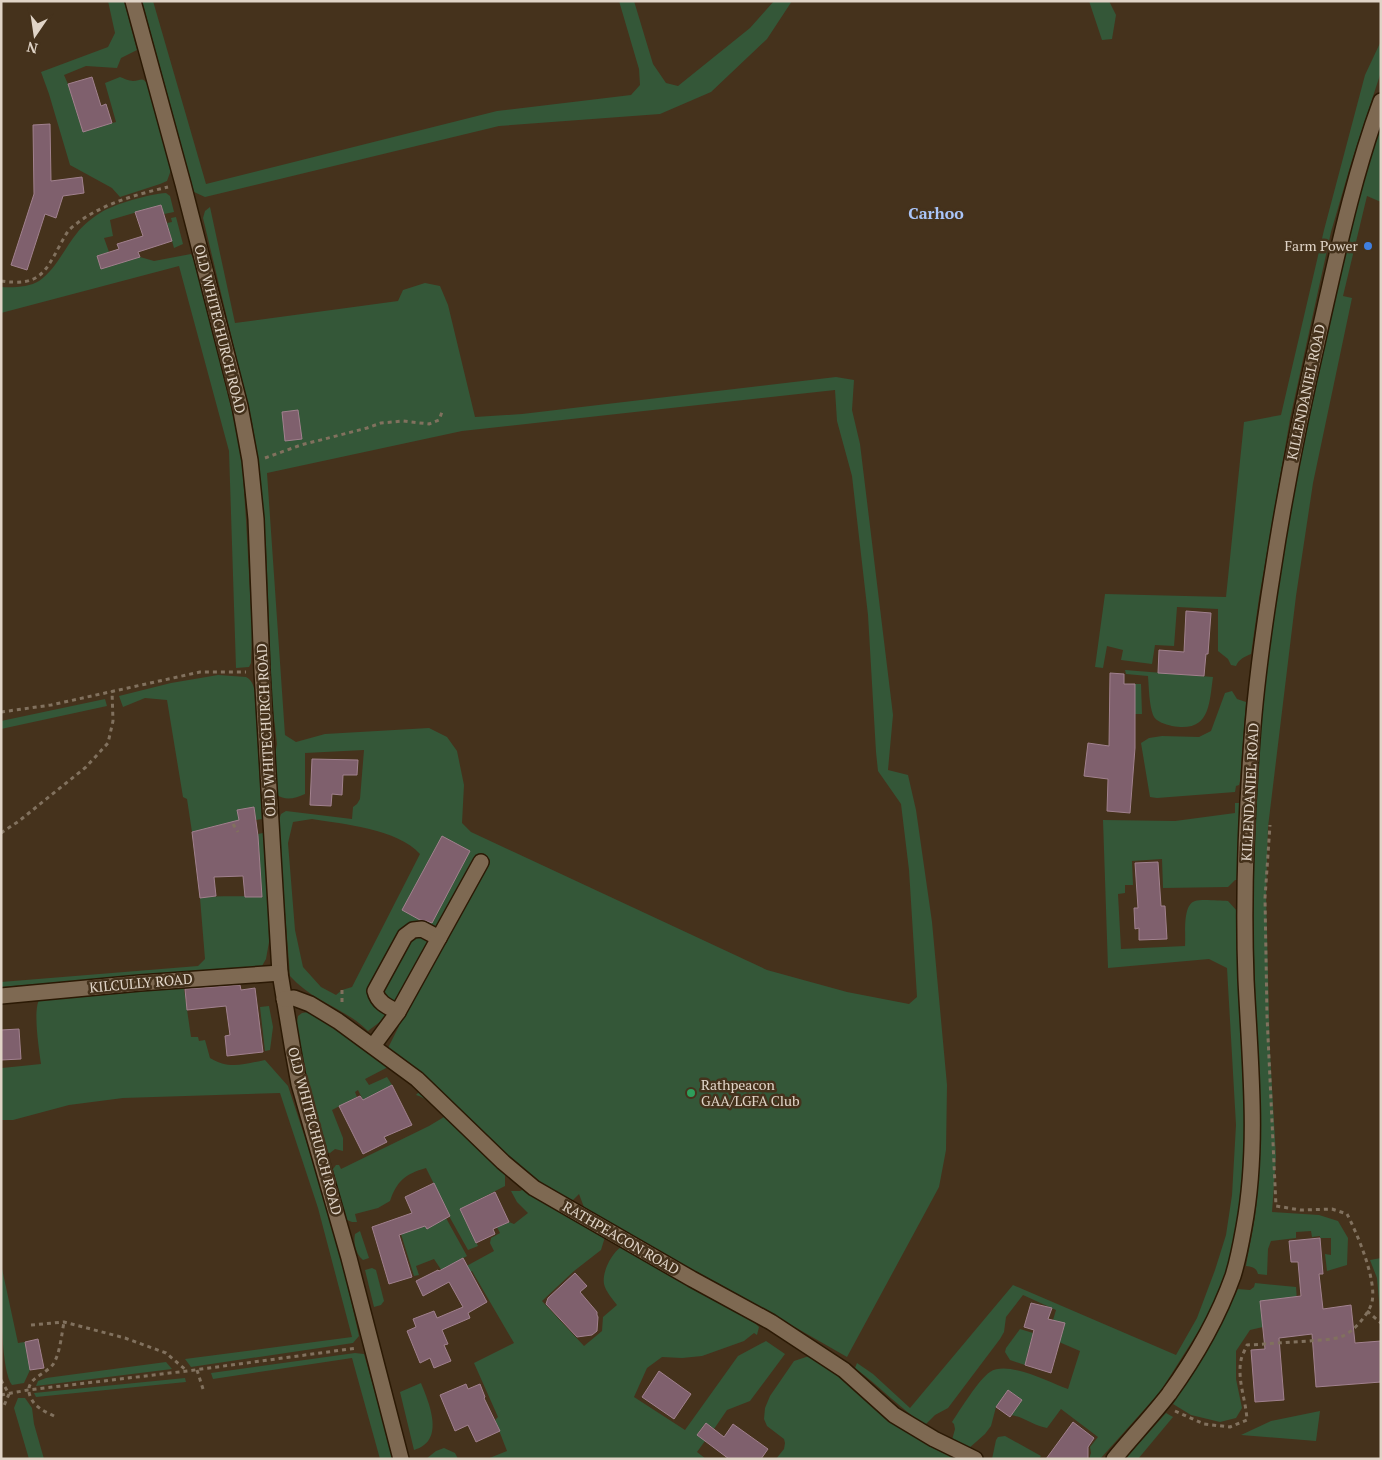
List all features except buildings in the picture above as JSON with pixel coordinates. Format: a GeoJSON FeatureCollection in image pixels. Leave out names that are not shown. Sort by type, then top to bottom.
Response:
{"type":"FeatureCollection","features":[{"type":"Feature","properties":{"kind":"street","name":"OLD WHITECHURCH ROAD"},"geometry":{"type":"LineString","coordinates":[[133,1],[183,184],[235,387],[250,460],[256,519],[262,671],[280,973],[299,1084],[350,1258],[401,1459]]}},
{"type":"Feature","properties":{"kind":"street","name":"KILLENDANIEL ROAD"},"geometry":{"type":"LineString","coordinates":[[1114,1459],[1170,1392],[1208,1333],[1234,1273],[1240,1250],[1251,1179],[1251,1064],[1246,977],[1246,853],[1250,756],[1256,684],[1278,535],[1309,376],[1347,209],[1381,101]]}},
{"type":"Feature","properties":{"kind":"street"},"geometry":{"type":"LineString","coordinates":[[373,1046],[398,1012],[481,862]]}},
{"type":"Feature","properties":{"kind":"street"},"geometry":{"type":"LineString","coordinates":[[398,1012],[381,1003],[376,998],[375,991],[405,936],[413,930],[422,929],[440,938]]}},
{"type":"Feature","properties":{"kind":"street","name":"KILCULLY ROAD"},"geometry":{"type":"LineString","coordinates":[[1,996],[208,977],[280,973]]}},
{"type":"Feature","properties":{"kind":"street","name":"RATHPEACON ROAD"},"geometry":{"type":"LineString","coordinates":[[284,999],[294,998],[310,1004],[373,1046],[423,1084],[503,1162],[534,1188],[771,1322],[844,1370],[894,1415],[934,1439],[975,1459]]}},
{"type":"Feature","properties":{"kind":"path"},"geometry":{"type":"LineString","coordinates":[[1,281],[13,283],[31,281],[44,273],[68,230],[98,210],[155,190]]}},
{"type":"Feature","properties":{"kind":"path"},"geometry":{"type":"LineString","coordinates":[[265,458],[301,445],[381,423],[403,421],[428,424],[439,420],[442,412]]}},
{"type":"Feature","properties":{"kind":"path"},"geometry":{"type":"LineString","coordinates":[[1,712],[51,704],[200,672],[245,672]]}},
{"type":"Feature","properties":{"kind":"path"},"geometry":{"type":"LineString","coordinates":[[1,833],[19,821],[86,767],[108,742],[113,721],[112,691]]}},
{"type":"Feature","properties":{"kind":"path"},"geometry":{"type":"LineString","coordinates":[[233,824],[238,832]]}},
{"type":"Feature","properties":{"kind":"path"},"geometry":{"type":"LineString","coordinates":[[1176,1412],[1204,1424],[1230,1427],[1247,1420],[1241,1384],[1241,1359],[1247,1345],[1325,1340],[1343,1336],[1361,1323],[1372,1302],[1372,1285],[1356,1232],[1347,1214],[1332,1209],[1300,1210],[1276,1206],[1267,1016],[1265,898],[1270,825]]}},
{"type":"Feature","properties":{"kind":"path"},"geometry":{"type":"LineString","coordinates":[[1367,1311],[1381,1323]]}},
{"type":"Feature","properties":{"kind":"path"},"geometry":{"type":"LineString","coordinates":[[31,1325],[64,1322],[125,1338],[166,1353],[187,1372]]}},
{"type":"Feature","properties":{"kind":"path"},"geometry":{"type":"LineString","coordinates":[[54,1416],[41,1410],[31,1399],[28,1390],[35,1378],[45,1373],[55,1362],[64,1322]]}},
{"type":"Feature","properties":{"kind":"path"},"geometry":{"type":"LineString","coordinates":[[1,1395],[28,1390],[187,1372],[371,1346]]}},
{"type":"Feature","properties":{"kind":"path"},"geometry":{"type":"LineString","coordinates":[[197,1370],[203,1389]]}},
{"type":"Feature","properties":{"kind":"path"},"geometry":{"type":"LineString","coordinates":[[1,1380],[9,1394]]}},
{"type":"Feature","properties":{"kind":"path"},"geometry":{"type":"LineString","coordinates":[[3,1408],[9,1394]]}},
{"type":"Feature","properties":{"kind":"green space"},"geometry":{"type":"Polygon","coordinates":[[[108,1],[124,1],[137,50],[121,58],[117,68],[86,66],[64,75],[83,131],[116,122],[105,83],[120,77],[131,81],[143,80],[148,85],[171,170],[167,181],[120,197],[112,188],[70,165],[41,72],[108,47],[115,33],[108,1]]]}},
{"type":"Feature","properties":{"kind":"green space"},"geometry":{"type":"Polygon","coordinates":[[[142,1],[153,1],[206,184],[497,111],[631,95],[640,85],[639,69],[619,1],[634,1],[653,64],[666,83],[678,86],[750,28],[774,1],[792,1],[767,39],[711,92],[660,114],[499,126],[205,197],[194,192],[142,1]]]}},
{"type":"Feature","properties":{"kind":"green space"},"geometry":{"type":"Polygon","coordinates":[[[1089,1],[1109,1],[1116,15],[1112,39],[1102,40],[1089,1]]]}},
{"type":"Feature","properties":{"kind":"green space"},"geometry":{"type":"Polygon","coordinates":[[[1381,41],[1381,72],[1331,232],[1290,419],[1251,654],[1240,660],[1236,666],[1231,665],[1228,659],[1218,651],[1218,609],[1177,607],[1174,646],[1155,645],[1152,664],[1121,660],[1123,650],[1107,646],[1103,668],[1095,667],[1105,594],[1226,597],[1244,422],[1281,415],[1324,230],[1365,75],[1381,41]]]}},
{"type":"Feature","properties":{"kind":"green space"},"geometry":{"type":"Polygon","coordinates":[[[1381,124],[1381,202],[1367,196],[1343,296],[1352,298],[1313,483],[1296,596],[1268,827],[1266,896],[1270,1053],[1276,1156],[1272,1212],[1319,1215],[1338,1221],[1348,1238],[1347,1265],[1327,1271],[1325,1254],[1331,1255],[1331,1238],[1312,1237],[1311,1231],[1296,1232],[1296,1238],[1271,1241],[1268,1249],[1267,1275],[1258,1274],[1252,1267],[1246,1266],[1258,1192],[1259,1160],[1253,854],[1259,729],[1274,606],[1295,482],[1347,241],[1371,153],[1381,124]]]}},
{"type":"Feature","properties":{"kind":"green space"},"geometry":{"type":"Polygon","coordinates":[[[166,193],[170,196],[174,212],[164,214],[161,205],[110,220],[113,236],[104,238],[109,252],[97,256],[101,269],[140,257],[154,261],[191,254],[196,264],[234,420],[242,461],[252,628],[251,663],[249,667],[236,668],[229,451],[179,266],[1,313],[1,287],[21,287],[39,281],[55,265],[79,230],[94,217],[132,200],[166,193]]]}},
{"type":"Feature","properties":{"kind":"green space","name":"Rathpeacon GAA/LGFA Club"},"geometry":{"type":"Polygon","coordinates":[[[210,207],[235,323],[398,301],[403,290],[425,283],[440,286],[448,305],[475,417],[522,414],[836,377],[854,380],[852,410],[860,444],[893,715],[888,770],[908,775],[916,810],[932,922],[947,1085],[946,1150],[939,1187],[847,1357],[716,1282],[697,1276],[585,1210],[579,1194],[573,1200],[548,1192],[507,1158],[408,1063],[388,1048],[399,1026],[385,1018],[368,1031],[352,1018],[312,994],[290,976],[278,823],[281,814],[286,811],[352,819],[353,807],[360,799],[364,750],[305,753],[305,794],[287,799],[276,794],[275,754],[277,744],[272,702],[266,546],[259,465],[252,422],[203,218],[205,211],[210,207]],[[835,390],[462,431],[267,473],[285,735],[296,742],[325,734],[429,728],[447,737],[457,751],[464,785],[462,823],[471,832],[767,970],[847,992],[909,1004],[917,997],[909,870],[901,804],[878,771],[868,615],[852,476],[837,421],[835,390]],[[312,819],[293,822],[288,843],[295,930],[303,967],[321,987],[336,995],[342,990],[352,987],[420,854],[398,839],[384,833],[312,819]]]}},
{"type":"Feature","properties":{"kind":"green space"},"geometry":{"type":"Polygon","coordinates":[[[176,217],[183,244],[174,248],[167,223],[172,222],[171,218],[176,217]]]}},
{"type":"Feature","properties":{"kind":"green space"},"geometry":{"type":"Polygon","coordinates":[[[1125,670],[1213,677],[1205,715],[1201,721],[1185,727],[1172,726],[1158,721],[1153,715],[1149,696],[1148,676],[1126,674],[1125,670]]]}},
{"type":"Feature","properties":{"kind":"green space"},"geometry":{"type":"Polygon","coordinates":[[[218,675],[246,677],[254,688],[262,819],[256,820],[254,807],[238,810],[240,823],[227,823],[192,832],[187,799],[183,797],[167,700],[145,698],[123,707],[119,696],[171,683],[218,675]]]}},
{"type":"Feature","properties":{"kind":"green space"},"geometry":{"type":"Polygon","coordinates":[[[1135,684],[1141,684],[1142,714],[1135,714],[1135,684]]]}},
{"type":"Feature","properties":{"kind":"green space"},"geometry":{"type":"Polygon","coordinates":[[[1232,691],[1237,699],[1246,702],[1240,781],[1239,785],[1236,786],[1235,792],[1150,797],[1141,743],[1149,738],[1162,736],[1199,737],[1211,731],[1225,693],[1232,691]]]}},
{"type":"Feature","properties":{"kind":"green space"},"geometry":{"type":"Polygon","coordinates":[[[105,699],[107,706],[1,729],[1,721],[105,699]]]}},
{"type":"Feature","properties":{"kind":"green space"},"geometry":{"type":"Polygon","coordinates":[[[1235,803],[1240,803],[1237,880],[1228,887],[1163,888],[1162,859],[1132,861],[1133,885],[1125,885],[1125,893],[1118,894],[1121,949],[1185,946],[1186,914],[1188,908],[1195,901],[1228,901],[1237,911],[1237,956],[1245,1125],[1241,1196],[1235,1235],[1227,1268],[1212,1310],[1160,1392],[1100,1459],[1089,1459],[1090,1447],[1098,1437],[1061,1409],[1047,1428],[1011,1415],[1022,1400],[1008,1390],[996,1407],[991,1426],[968,1449],[952,1440],[955,1429],[952,1422],[975,1388],[990,1372],[998,1369],[1018,1371],[1068,1389],[1080,1351],[1059,1342],[1053,1320],[1056,1310],[1023,1295],[1006,1317],[1004,1332],[1000,1339],[948,1408],[935,1415],[925,1425],[855,1368],[857,1363],[873,1374],[910,1408],[1013,1285],[1176,1355],[1197,1318],[1226,1235],[1232,1195],[1236,1125],[1227,968],[1209,959],[1108,968],[1103,820],[1175,821],[1235,813],[1235,803]]]}},
{"type":"Feature","properties":{"kind":"green space"},"geometry":{"type":"Polygon","coordinates":[[[263,833],[269,942],[266,959],[262,966],[254,970],[214,970],[1,987],[1,982],[198,966],[205,959],[200,898],[262,896],[258,834],[263,833]]]}},
{"type":"Feature","properties":{"kind":"green space"},"geometry":{"type":"Polygon","coordinates":[[[192,985],[193,987],[184,989],[191,1037],[198,1037],[199,1041],[205,1040],[210,1058],[230,1065],[265,1060],[288,1086],[343,1265],[359,1336],[353,1343],[191,1367],[185,1359],[352,1337],[318,1208],[280,1093],[123,1098],[69,1105],[13,1120],[1,1120],[2,1068],[41,1064],[36,1022],[39,1000],[192,985]]]}},
{"type":"Feature","properties":{"kind":"green space"},"geometry":{"type":"Polygon","coordinates":[[[269,1006],[273,1027],[270,1050],[265,1051],[260,1007],[269,1006]]]}},
{"type":"Feature","properties":{"kind":"green space"},"geometry":{"type":"Polygon","coordinates":[[[309,1012],[316,1014],[388,1067],[365,1079],[369,1085],[387,1077],[392,1085],[371,1096],[375,1124],[358,1090],[355,1092],[357,1097],[332,1110],[343,1138],[343,1151],[335,1149],[330,1153],[327,1152],[316,1116],[296,1029],[298,1016],[309,1012]]]}},
{"type":"Feature","properties":{"kind":"green space"},"geometry":{"type":"Polygon","coordinates":[[[420,1091],[508,1172],[505,1175],[505,1186],[474,1202],[474,1216],[465,1220],[478,1246],[468,1250],[449,1216],[446,1218],[467,1256],[458,1261],[461,1269],[494,1251],[490,1243],[491,1238],[500,1233],[497,1227],[509,1222],[514,1224],[528,1213],[517,1202],[511,1191],[524,1189],[605,1237],[601,1250],[574,1271],[542,1301],[584,1346],[602,1331],[603,1317],[617,1305],[606,1290],[604,1274],[614,1254],[621,1247],[627,1248],[749,1318],[759,1327],[757,1335],[754,1333],[744,1341],[702,1356],[662,1357],[647,1368],[634,1397],[685,1430],[738,1356],[766,1341],[785,1354],[750,1401],[727,1410],[714,1429],[705,1424],[697,1435],[705,1441],[697,1452],[706,1459],[487,1459],[507,1451],[495,1420],[498,1417],[474,1363],[514,1343],[472,1271],[450,1283],[434,1259],[416,1266],[419,1275],[414,1276],[401,1234],[445,1206],[426,1168],[412,1173],[403,1179],[390,1201],[378,1208],[355,1214],[357,1222],[347,1220],[333,1175],[333,1169],[336,1165],[339,1165],[341,1169],[444,1117],[435,1107],[416,1095],[420,1091]]]}},
{"type":"Feature","properties":{"kind":"green space"},"geometry":{"type":"Polygon","coordinates":[[[360,1231],[369,1258],[363,1260],[357,1252],[354,1241],[355,1234],[360,1231]]]}},
{"type":"Feature","properties":{"kind":"green space"},"geometry":{"type":"Polygon","coordinates":[[[1381,1258],[1381,1322],[1377,1278],[1370,1260],[1381,1258]]]}},
{"type":"Feature","properties":{"kind":"green space"},"geometry":{"type":"Polygon","coordinates":[[[1,1264],[18,1343],[25,1342],[30,1370],[24,1383],[12,1385],[5,1363],[3,1346],[1,1264]]]}},
{"type":"Feature","properties":{"kind":"green space"},"geometry":{"type":"Polygon","coordinates":[[[372,1268],[376,1270],[384,1301],[381,1305],[374,1307],[365,1270],[372,1268]]]}},
{"type":"Feature","properties":{"kind":"green space"},"geometry":{"type":"Polygon","coordinates":[[[1255,1283],[1296,1287],[1297,1301],[1289,1298],[1260,1301],[1263,1327],[1250,1330],[1236,1351],[1236,1379],[1242,1408],[1236,1418],[1220,1422],[1191,1415],[1173,1404],[1214,1337],[1238,1289],[1250,1290],[1254,1287],[1255,1283]]]}},
{"type":"Feature","properties":{"kind":"green space"},"geometry":{"type":"Polygon","coordinates":[[[1020,1329],[1033,1333],[1025,1365],[1010,1360],[1005,1352],[1020,1329]]]}},
{"type":"Feature","properties":{"kind":"green space"},"geometry":{"type":"Polygon","coordinates":[[[355,1353],[364,1354],[394,1459],[380,1459],[352,1358],[213,1379],[211,1373],[355,1353]]]}},
{"type":"Feature","properties":{"kind":"green space"},"geometry":{"type":"Polygon","coordinates":[[[809,1356],[833,1370],[958,1457],[957,1459],[776,1459],[784,1449],[785,1443],[784,1439],[767,1426],[764,1419],[765,1408],[770,1396],[794,1361],[809,1356]]]}},
{"type":"Feature","properties":{"kind":"green space"},"geometry":{"type":"Polygon","coordinates":[[[166,1362],[172,1369],[36,1386],[38,1381],[46,1378],[166,1362]]]}},
{"type":"Feature","properties":{"kind":"green space"},"geometry":{"type":"Polygon","coordinates":[[[185,1378],[186,1382],[36,1397],[34,1393],[185,1378]]]}},
{"type":"Feature","properties":{"kind":"green space"},"geometry":{"type":"Polygon","coordinates":[[[421,1383],[431,1411],[432,1430],[430,1439],[424,1445],[414,1450],[400,1392],[421,1383]]]}},
{"type":"Feature","properties":{"kind":"green space"},"geometry":{"type":"Polygon","coordinates":[[[18,1398],[25,1398],[32,1408],[34,1424],[44,1459],[29,1459],[14,1408],[18,1398]]]}},
{"type":"Feature","properties":{"kind":"green space"},"geometry":{"type":"Polygon","coordinates":[[[1320,1411],[1316,1441],[1241,1435],[1271,1421],[1320,1411]]]}},
{"type":"Feature","properties":{"kind":"green space"},"geometry":{"type":"Polygon","coordinates":[[[1166,1413],[1173,1417],[1138,1459],[1125,1459],[1166,1413]]]}},
{"type":"Feature","properties":{"kind":"green space"},"geometry":{"type":"Polygon","coordinates":[[[1005,1436],[1041,1456],[1039,1459],[992,1459],[996,1440],[998,1437],[1005,1436]]]}},
{"type":"Feature","properties":{"kind":"green space"},"geometry":{"type":"Polygon","coordinates":[[[444,1448],[455,1453],[458,1459],[426,1459],[436,1451],[444,1448]]]}},
{"type":"Feature","properties":{"kind":"place","name":"Farm Power"},"geometry":{"type":"Point","coordinates":[1368,246]}},
{"type":"Feature","properties":{"kind":"place","name":"Rathpeacon GAA/LGFA Club"},"geometry":{"type":"Point","coordinates":[691,1093]}},
{"type":"Feature","properties":{"kind":"district","name":"Carhoo"},"geometry":{"type":"Point","coordinates":[936,213]}}]}
